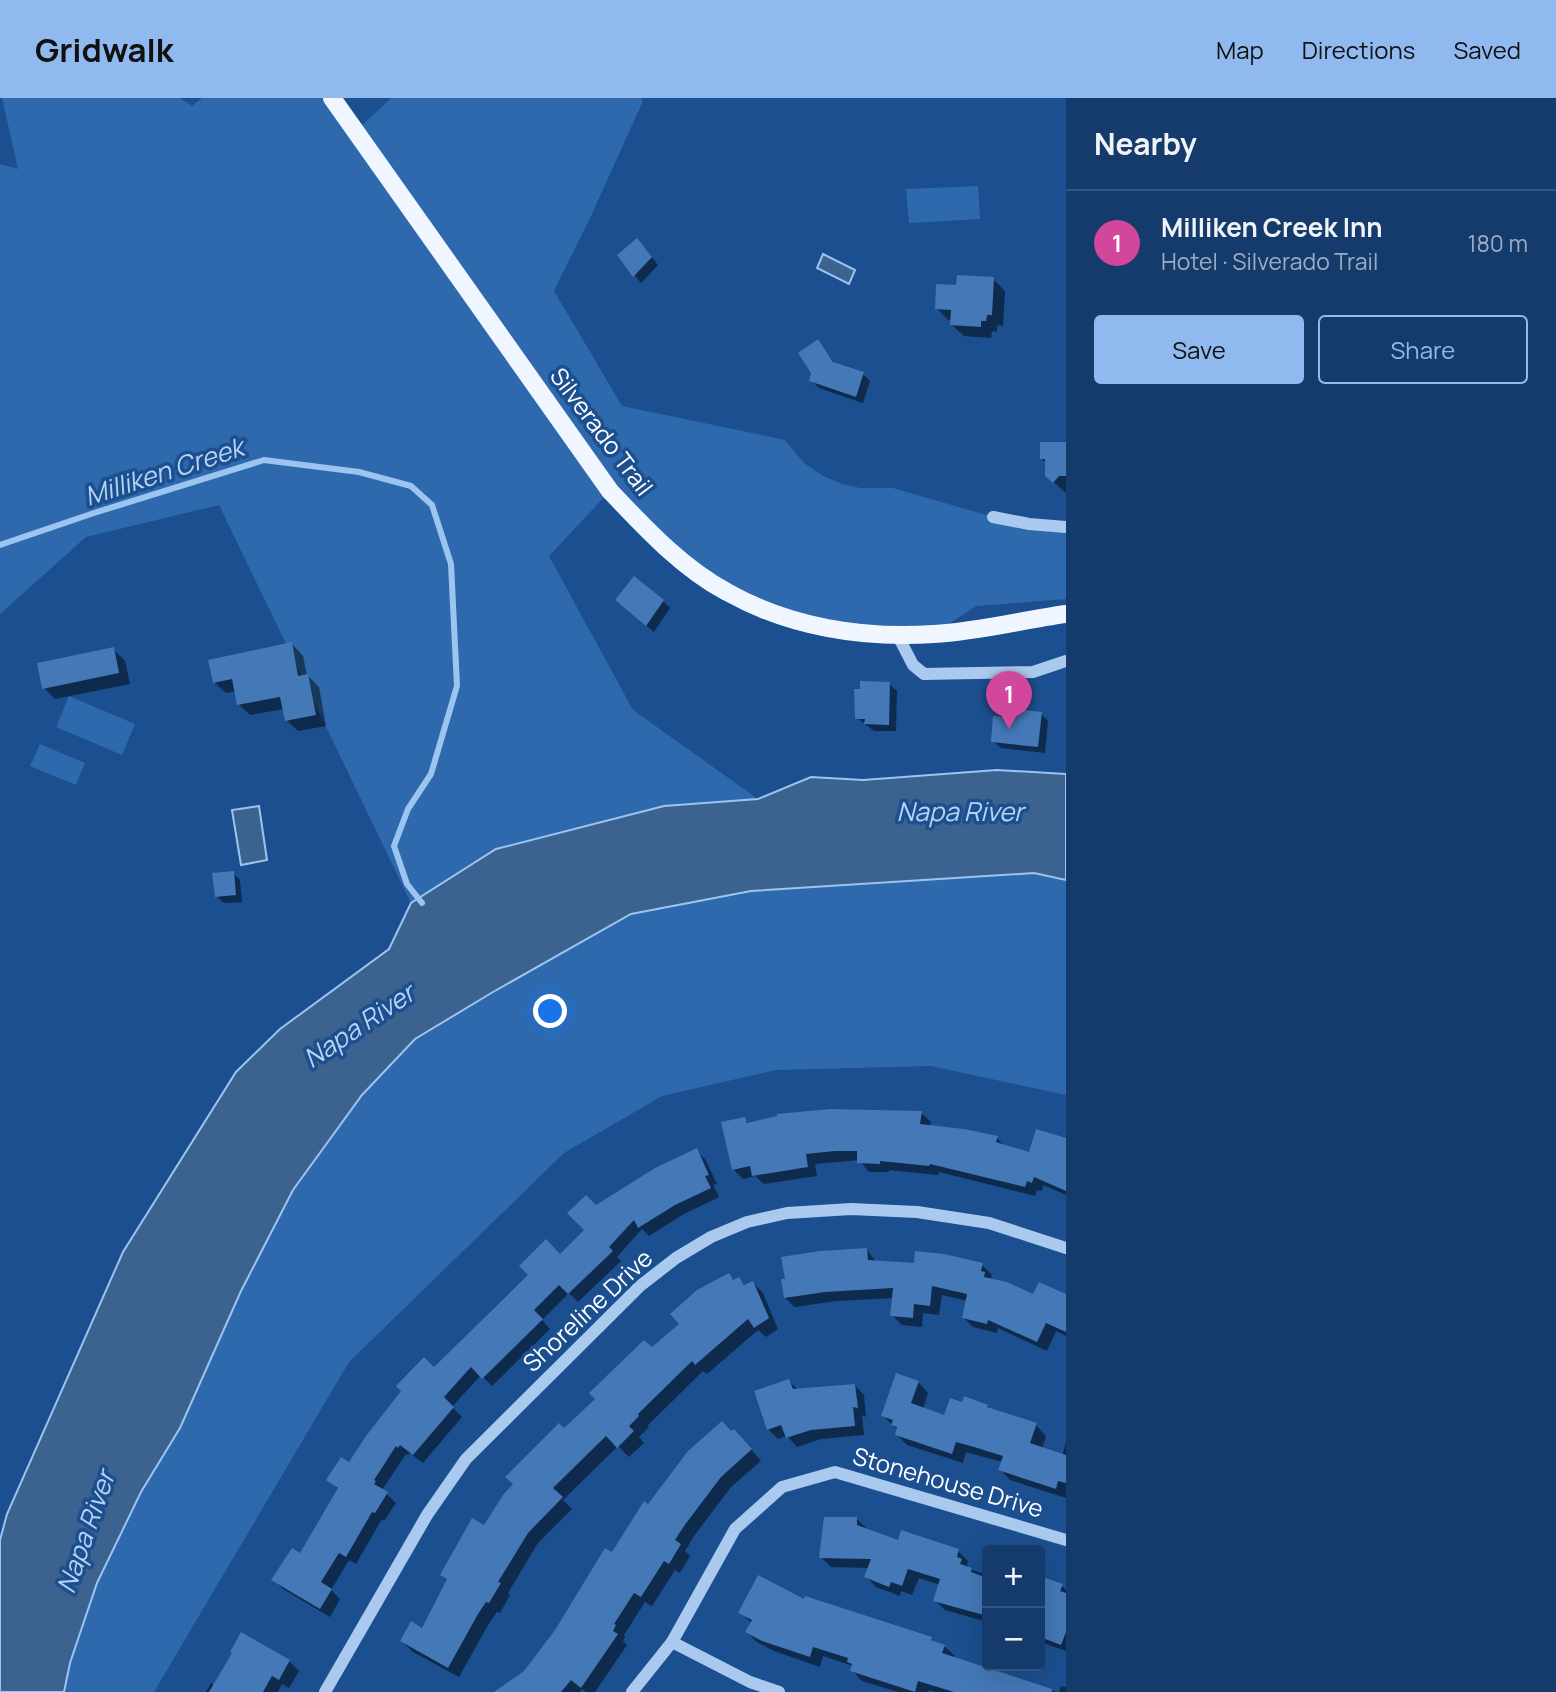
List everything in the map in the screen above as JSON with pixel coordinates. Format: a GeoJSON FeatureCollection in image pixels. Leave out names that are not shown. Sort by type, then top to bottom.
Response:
{"type":"FeatureCollection","features":[{"type":"Feature","properties":{"kind":"main road","name":"Silverado Trail"},"geometry":{"type":"LineString","coordinates":[[332,98],[610,491],[648,531],[686,564],[725,592],[765,611],[814,625],[865,634],[934,634],[1066,614]]}},
{"type":"Feature","properties":{"kind":"street"},"geometry":{"type":"LineString","coordinates":[[993,517],[1066,527]]}},
{"type":"Feature","properties":{"kind":"street"},"geometry":{"type":"LineString","coordinates":[[897,634],[913,665],[924,674],[1032,671],[1066,661]]}},
{"type":"Feature","properties":{"kind":"street","name":"Shoreline Drive"},"geometry":{"type":"LineString","coordinates":[[325,1692],[427,1515],[466,1459],[640,1286],[676,1258],[711,1237],[747,1222],[787,1213],[851,1209],[917,1212],[989,1223],[1066,1248]]}},
{"type":"Feature","properties":{"kind":"street","name":"Stonehouse Drive"},"geometry":{"type":"LineString","coordinates":[[632,1692],[672,1642],[735,1530],[782,1488],[835,1472],[1066,1539]]}},
{"type":"Feature","properties":{"kind":"street"},"geometry":{"type":"LineString","coordinates":[[672,1642],[750,1682],[779,1692]]}},
{"type":"Feature","properties":{"kind":"shaded area"},"geometry":{"type":"Polygon","coordinates":[[[2,98],[180,98],[192,106],[202,98],[328,98],[356,131],[391,98],[641,98],[643,101],[554,291],[622,406],[785,440],[804,463],[823,476],[842,484],[860,488],[893,488],[993,517],[1066,526],[1066,599],[976,606],[934,634],[865,634],[725,592],[610,491],[549,556],[633,710],[758,799],[664,806],[496,849],[411,903],[219,505],[86,537],[0,614],[0,164],[18,169],[2,98]]]}},
{"type":"Feature","properties":{"kind":"shaded area"},"geometry":{"type":"Polygon","coordinates":[[[978,186],[980,219],[909,223],[906,189],[978,186]]]}},
{"type":"Feature","properties":{"kind":"shaded area"},"geometry":{"type":"Polygon","coordinates":[[[69,696],[135,724],[122,755],[56,727],[69,696]]]}},
{"type":"Feature","properties":{"kind":"shaded area"},"geometry":{"type":"Polygon","coordinates":[[[40,744],[85,763],[76,785],[30,766],[40,744]]]}},
{"type":"Feature","properties":{"kind":"shaded area"},"geometry":{"type":"Polygon","coordinates":[[[1034,873],[1066,880],[1066,1095],[931,1066],[776,1070],[662,1096],[564,1153],[349,1362],[154,1692],[64,1692],[70,1663],[97,1583],[141,1492],[180,1428],[241,1291],[293,1190],[362,1095],[415,1039],[631,914],[751,891],[1034,873]]]}},
{"type":"Feature","properties":{"kind":"water"},"geometry":{"type":"Polygon","coordinates":[[[823,254],[855,270],[849,284],[817,268],[823,254]]]}},
{"type":"Feature","properties":{"kind":"water","name":"Napa River"},"geometry":{"type":"Polygon","coordinates":[[[997,770],[1066,774],[1066,880],[1034,873],[751,891],[631,914],[415,1039],[362,1095],[293,1190],[241,1291],[180,1428],[141,1492],[97,1583],[70,1663],[64,1692],[0,1692],[0,1540],[7,1514],[123,1252],[236,1072],[280,1029],[389,949],[411,903],[496,849],[664,806],[758,799],[811,777],[863,780],[997,770]]]}},
{"type":"Feature","properties":{"kind":"water"},"geometry":{"type":"Polygon","coordinates":[[[259,806],[267,860],[241,865],[232,810],[259,806]]]}},
{"type":"Feature","properties":{"kind":"building"},"geometry":{"type":"Polygon","coordinates":[[[637,238],[652,257],[633,277],[617,255],[637,238]]]}},
{"type":"Feature","properties":{"kind":"building"},"geometry":{"type":"Polygon","coordinates":[[[957,275],[994,277],[992,315],[987,315],[986,321],[981,321],[981,327],[950,325],[951,310],[935,309],[936,284],[956,285],[957,275]]]}},
{"type":"Feature","properties":{"kind":"building"},"geometry":{"type":"Polygon","coordinates":[[[818,339],[833,362],[864,372],[856,397],[809,381],[811,373],[798,353],[818,339]]]}},
{"type":"Feature","properties":{"kind":"building"},"geometry":{"type":"Polygon","coordinates":[[[1040,442],[1066,442],[1066,476],[1059,476],[1053,483],[1045,476],[1045,459],[1040,459],[1040,442]]]}},
{"type":"Feature","properties":{"kind":"building"},"geometry":{"type":"Polygon","coordinates":[[[634,576],[664,600],[646,626],[615,600],[634,576]]]}},
{"type":"Feature","properties":{"kind":"building"},"geometry":{"type":"Polygon","coordinates":[[[292,642],[298,676],[308,674],[316,715],[285,721],[280,697],[237,705],[232,679],[213,683],[208,660],[292,642]]]}},
{"type":"Feature","properties":{"kind":"building"},"geometry":{"type":"Polygon","coordinates":[[[114,647],[119,673],[42,689],[37,663],[114,647]]]}},
{"type":"Feature","properties":{"kind":"building"},"geometry":{"type":"Polygon","coordinates":[[[860,681],[890,682],[889,725],[864,724],[865,719],[855,719],[854,689],[860,689],[860,681]]]}},
{"type":"Feature","properties":{"kind":"building"},"geometry":{"type":"Polygon","coordinates":[[[1007,708],[1042,712],[1038,747],[991,742],[993,716],[1007,717],[1007,708]]]}},
{"type":"Feature","properties":{"kind":"building"},"geometry":{"type":"Polygon","coordinates":[[[234,871],[236,895],[215,897],[212,873],[234,871]]]}},
{"type":"Feature","properties":{"kind":"building"},"geometry":{"type":"Polygon","coordinates":[[[830,1109],[922,1111],[920,1124],[998,1136],[996,1142],[1029,1152],[1036,1129],[1066,1138],[1066,1191],[1034,1177],[1032,1183],[1027,1181],[1025,1187],[930,1164],[880,1161],[880,1164],[857,1163],[857,1151],[806,1154],[808,1167],[752,1176],[750,1166],[732,1170],[721,1122],[745,1117],[747,1123],[777,1114],[830,1109]]]}},
{"type":"Feature","properties":{"kind":"building"},"geometry":{"type":"Polygon","coordinates":[[[697,1148],[709,1175],[705,1176],[711,1188],[675,1205],[638,1228],[634,1220],[609,1247],[613,1251],[568,1294],[559,1285],[534,1310],[543,1319],[482,1379],[471,1367],[444,1397],[454,1407],[413,1455],[400,1445],[398,1448],[396,1446],[374,1480],[374,1484],[388,1492],[375,1513],[372,1512],[346,1557],[339,1553],[321,1582],[332,1589],[320,1609],[271,1580],[292,1548],[300,1553],[338,1488],[326,1480],[341,1457],[349,1462],[401,1391],[396,1386],[424,1357],[434,1367],[528,1275],[519,1266],[546,1239],[560,1254],[584,1230],[567,1213],[586,1195],[596,1205],[655,1168],[697,1148]]]}},
{"type":"Feature","properties":{"kind":"building"},"geometry":{"type":"Polygon","coordinates":[[[867,1248],[868,1260],[914,1263],[915,1251],[983,1263],[981,1271],[985,1272],[984,1277],[1007,1282],[1033,1294],[1039,1282],[1066,1294],[1066,1332],[1046,1323],[1037,1342],[988,1320],[987,1324],[962,1318],[967,1294],[932,1286],[930,1306],[914,1304],[913,1318],[890,1316],[893,1288],[825,1292],[784,1298],[781,1279],[785,1279],[781,1257],[867,1248]]]}},
{"type":"Feature","properties":{"kind":"building"},"geometry":{"type":"Polygon","coordinates":[[[729,1273],[733,1280],[739,1277],[744,1285],[753,1281],[769,1318],[754,1328],[748,1319],[695,1365],[692,1361],[638,1414],[629,1426],[634,1431],[617,1448],[606,1436],[553,1488],[563,1497],[528,1533],[498,1582],[501,1583],[489,1603],[486,1602],[478,1614],[448,1668],[400,1641],[411,1621],[422,1628],[447,1579],[440,1575],[472,1518],[484,1525],[513,1484],[505,1477],[559,1423],[564,1428],[595,1399],[589,1393],[644,1340],[652,1347],[679,1324],[670,1314],[697,1290],[729,1273]]]}},
{"type":"Feature","properties":{"kind":"building"},"geometry":{"type":"Polygon","coordinates":[[[896,1373],[919,1381],[911,1403],[944,1415],[950,1398],[962,1402],[964,1396],[988,1405],[987,1407],[1037,1423],[1030,1443],[1066,1455],[1066,1483],[1058,1481],[1056,1489],[998,1470],[1003,1456],[974,1447],[956,1442],[952,1454],[895,1435],[897,1427],[891,1425],[893,1420],[881,1416],[896,1373]]]}},
{"type":"Feature","properties":{"kind":"building"},"geometry":{"type":"Polygon","coordinates":[[[789,1379],[793,1389],[855,1384],[858,1408],[853,1407],[855,1426],[811,1430],[786,1438],[781,1425],[767,1430],[754,1391],[789,1379]]]}},
{"type":"Feature","properties":{"kind":"building"},"geometry":{"type":"Polygon","coordinates":[[[722,1421],[731,1431],[734,1429],[752,1449],[721,1477],[684,1526],[675,1540],[681,1544],[669,1564],[664,1561],[641,1597],[634,1593],[614,1624],[616,1625],[613,1631],[618,1634],[581,1688],[571,1680],[561,1692],[494,1692],[524,1671],[555,1630],[605,1548],[612,1552],[644,1501],[648,1504],[688,1451],[722,1421]]]}},
{"type":"Feature","properties":{"kind":"building"},"geometry":{"type":"Polygon","coordinates":[[[824,1517],[857,1517],[857,1525],[898,1540],[901,1530],[959,1549],[957,1557],[962,1559],[960,1564],[972,1568],[971,1572],[982,1576],[982,1615],[933,1601],[940,1579],[908,1569],[902,1586],[891,1582],[889,1587],[864,1577],[871,1559],[819,1558],[824,1517]]]}},
{"type":"Feature","properties":{"kind":"building"},"geometry":{"type":"Polygon","coordinates":[[[758,1575],[804,1599],[805,1596],[932,1637],[931,1640],[945,1645],[942,1653],[982,1666],[982,1671],[997,1671],[1052,1689],[1052,1692],[954,1692],[918,1681],[915,1692],[850,1671],[852,1664],[847,1662],[848,1658],[813,1647],[810,1657],[762,1641],[745,1632],[752,1620],[738,1613],[758,1575]]]}},
{"type":"Feature","properties":{"kind":"building"},"geometry":{"type":"Polygon","coordinates":[[[1045,1578],[1063,1584],[1060,1591],[1066,1593],[1066,1632],[1061,1645],[1045,1639],[1045,1578]]]}},
{"type":"Feature","properties":{"kind":"building"},"geometry":{"type":"Polygon","coordinates":[[[241,1632],[290,1660],[279,1680],[272,1676],[263,1692],[209,1692],[232,1653],[230,1652],[241,1632]]]}},
{"type":"Feature","properties":{"kind":"waterway","name":"Milliken Creek"},"geometry":{"type":"LineString","coordinates":[[0,545],[264,460],[359,472],[411,486],[432,505],[451,564],[457,686],[431,774],[408,809],[394,846],[407,884],[422,903]]}},
{"type":"Feature","properties":{"kind":"place","name":"Milliken Creek Inn"},"geometry":{"type":"Point","coordinates":[1009,729]}}]}
